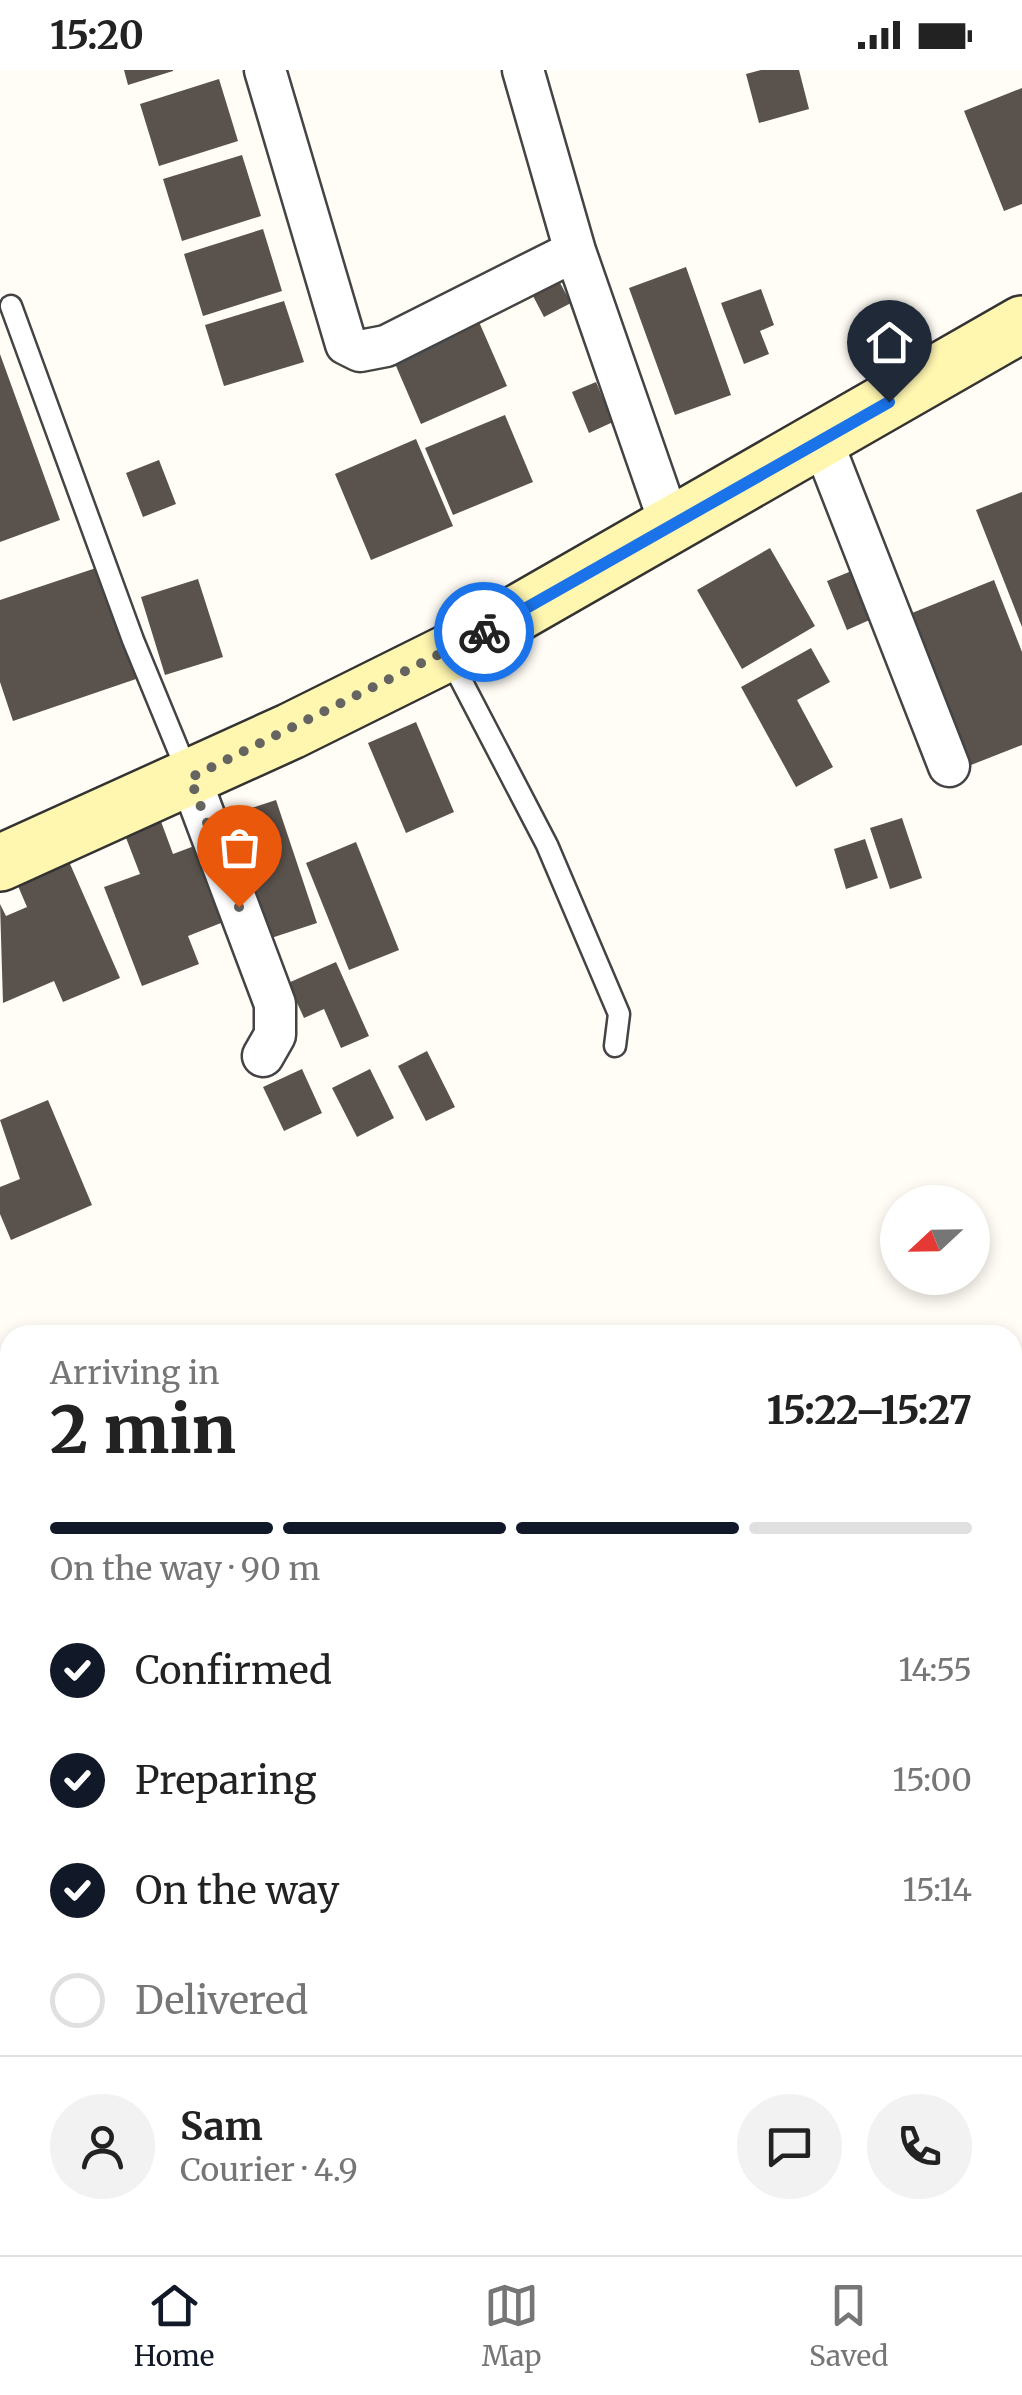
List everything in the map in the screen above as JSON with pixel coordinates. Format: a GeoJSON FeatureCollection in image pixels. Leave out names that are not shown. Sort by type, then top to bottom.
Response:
{"type":"FeatureCollection","features":[{"type":"Feature","properties":{"kind":"street"},"geometry":{"type":"LineString","coordinates":[[266,70],[346,344],[360,351],[386,346],[575,251]]}},
{"type":"Feature","properties":{"kind":"street"},"geometry":{"type":"LineString","coordinates":[[522,70],[575,251],[670,528]]}},
{"type":"Feature","properties":{"kind":"street"},"geometry":{"type":"LineString","coordinates":[[0,863],[190,778],[448,653],[1022,324]]}},
{"type":"Feature","properties":{"kind":"street"},"geometry":{"type":"LineString","coordinates":[[822,442],[949,766]]}},
{"type":"Feature","properties":{"kind":"street"},"geometry":{"type":"LineString","coordinates":[[190,778],[275,1004],[276,1035],[263,1056]]}},
{"type":"Feature","properties":{"kind":"lane"},"geometry":{"type":"LineString","coordinates":[[11,306],[133,640],[190,778]]}},
{"type":"Feature","properties":{"kind":"lane"},"geometry":{"type":"LineString","coordinates":[[448,653],[554,862],[618,1014],[615,1046]]}},
{"type":"Feature","properties":{"kind":"building"},"geometry":{"type":"Polygon","coordinates":[[[124,70],[173,70],[173,71],[128,85],[124,70]]]}},
{"type":"Feature","properties":{"kind":"building"},"geometry":{"type":"Polygon","coordinates":[[[799,70],[809,109],[759,123],[746,74],[799,70]]]}},
{"type":"Feature","properties":{"kind":"building"},"geometry":{"type":"Polygon","coordinates":[[[219,79],[238,141],[159,166],[140,104],[219,79]]]}},
{"type":"Feature","properties":{"kind":"building"},"geometry":{"type":"Polygon","coordinates":[[[1022,88],[1022,204],[1004,211],[964,111],[1022,88]]]}},
{"type":"Feature","properties":{"kind":"building"},"geometry":{"type":"Polygon","coordinates":[[[242,155],[261,216],[182,241],[163,179],[242,155]]]}},
{"type":"Feature","properties":{"kind":"building"},"geometry":{"type":"Polygon","coordinates":[[[263,229],[282,291],[203,316],[184,254],[263,229]]]}},
{"type":"Feature","properties":{"kind":"building"},"geometry":{"type":"Polygon","coordinates":[[[686,267],[731,395],[675,415],[629,288],[686,267]]]}},
{"type":"Feature","properties":{"kind":"building"},"geometry":{"type":"Polygon","coordinates":[[[559,281],[571,303],[544,317],[532,294],[559,281]]]}},
{"type":"Feature","properties":{"kind":"building"},"geometry":{"type":"Polygon","coordinates":[[[761,289],[774,325],[760,331],[769,354],[744,364],[721,303],[761,289]]]}},
{"type":"Feature","properties":{"kind":"building"},"geometry":{"type":"Polygon","coordinates":[[[284,301],[304,362],[224,386],[205,325],[284,301]]]}},
{"type":"Feature","properties":{"kind":"building"},"geometry":{"type":"Polygon","coordinates":[[[476,315],[507,386],[421,424],[390,352],[476,315]]]}},
{"type":"Feature","properties":{"kind":"building"},"geometry":{"type":"Polygon","coordinates":[[[0,354],[60,520],[0,542],[0,354]]]}},
{"type":"Feature","properties":{"kind":"building"},"geometry":{"type":"Polygon","coordinates":[[[596,382],[613,422],[589,433],[572,392],[596,382]]]}},
{"type":"Feature","properties":{"kind":"building"},"geometry":{"type":"Polygon","coordinates":[[[505,415],[533,482],[453,515],[425,448],[505,415]]]}},
{"type":"Feature","properties":{"kind":"building"},"geometry":{"type":"Polygon","coordinates":[[[416,439],[453,526],[371,560],[335,474],[416,439]]]}},
{"type":"Feature","properties":{"kind":"building"},"geometry":{"type":"Polygon","coordinates":[[[159,460],[176,504],[143,517],[126,473],[159,460]]]}},
{"type":"Feature","properties":{"kind":"building"},"geometry":{"type":"Polygon","coordinates":[[[1022,492],[1022,627],[976,510],[1022,492]]]}},
{"type":"Feature","properties":{"kind":"building"},"geometry":{"type":"Polygon","coordinates":[[[770,548],[815,626],[742,669],[697,590],[770,548]]]}},
{"type":"Feature","properties":{"kind":"building"},"geometry":{"type":"Polygon","coordinates":[[[99,567],[136,679],[13,721],[0,682],[0,600],[99,567]]]}},
{"type":"Feature","properties":{"kind":"building"},"geometry":{"type":"Polygon","coordinates":[[[854,570],[874,618],[847,630],[827,581],[854,570]]]}},
{"type":"Feature","properties":{"kind":"building"},"geometry":{"type":"Polygon","coordinates":[[[198,579],[223,657],[165,675],[141,597],[198,579]]]}},
{"type":"Feature","properties":{"kind":"building"},"geometry":{"type":"Polygon","coordinates":[[[994,580],[1022,652],[1022,745],[971,765],[912,613],[994,580]]]}},
{"type":"Feature","properties":{"kind":"building"},"geometry":{"type":"Polygon","coordinates":[[[811,648],[830,682],[797,700],[833,767],[796,787],[741,687],[811,648]]]}},
{"type":"Feature","properties":{"kind":"building"},"geometry":{"type":"Polygon","coordinates":[[[416,722],[454,812],[406,833],[368,743],[416,722]]]}},
{"type":"Feature","properties":{"kind":"building"},"geometry":{"type":"Polygon","coordinates":[[[276,800],[317,923],[265,940],[224,817],[276,800]]]}},
{"type":"Feature","properties":{"kind":"building"},"geometry":{"type":"Polygon","coordinates":[[[159,816],[173,854],[197,845],[226,921],[188,936],[199,964],[142,986],[104,887],[140,874],[123,830],[159,816]]]}},
{"type":"Feature","properties":{"kind":"building"},"geometry":{"type":"Polygon","coordinates":[[[902,818],[922,878],[890,889],[870,828],[902,818]]]}},
{"type":"Feature","properties":{"kind":"building"},"geometry":{"type":"Polygon","coordinates":[[[865,839],[878,878],[846,889],[834,849],[865,839]]]}},
{"type":"Feature","properties":{"kind":"building"},"geometry":{"type":"Polygon","coordinates":[[[356,842],[399,950],[349,970],[306,863],[356,842]]]}},
{"type":"Feature","properties":{"kind":"building"},"geometry":{"type":"Polygon","coordinates":[[[67,857],[120,978],[63,1002],[54,981],[3,1003],[0,904],[6,916],[27,907],[15,879],[67,857]]]}},
{"type":"Feature","properties":{"kind":"building"},"geometry":{"type":"Polygon","coordinates":[[[336,962],[369,1036],[341,1048],[324,1009],[304,1018],[288,983],[336,962]]]}},
{"type":"Feature","properties":{"kind":"building"},"geometry":{"type":"Polygon","coordinates":[[[427,1051],[455,1107],[426,1121],[398,1066],[427,1051]]]}},
{"type":"Feature","properties":{"kind":"building"},"geometry":{"type":"Polygon","coordinates":[[[302,1069],[322,1113],[284,1131],[263,1087],[302,1069]]]}},
{"type":"Feature","properties":{"kind":"building"},"geometry":{"type":"Polygon","coordinates":[[[370,1069],[394,1118],[357,1137],[332,1088],[370,1069]]]}},
{"type":"Feature","properties":{"kind":"building"},"geometry":{"type":"Polygon","coordinates":[[[48,1100],[92,1205],[11,1240],[0,1214],[0,1187],[20,1179],[0,1120],[48,1100]]]}},
{"type":"Feature","properties":{"kind":"way so far"},"geometry":{"type":"LineString","coordinates":[[239,907],[190,778],[484,632]]}},
{"type":"Feature","properties":{"kind":"route"},"geometry":{"type":"LineString","coordinates":[[484,632],[889,402]]}}]}
